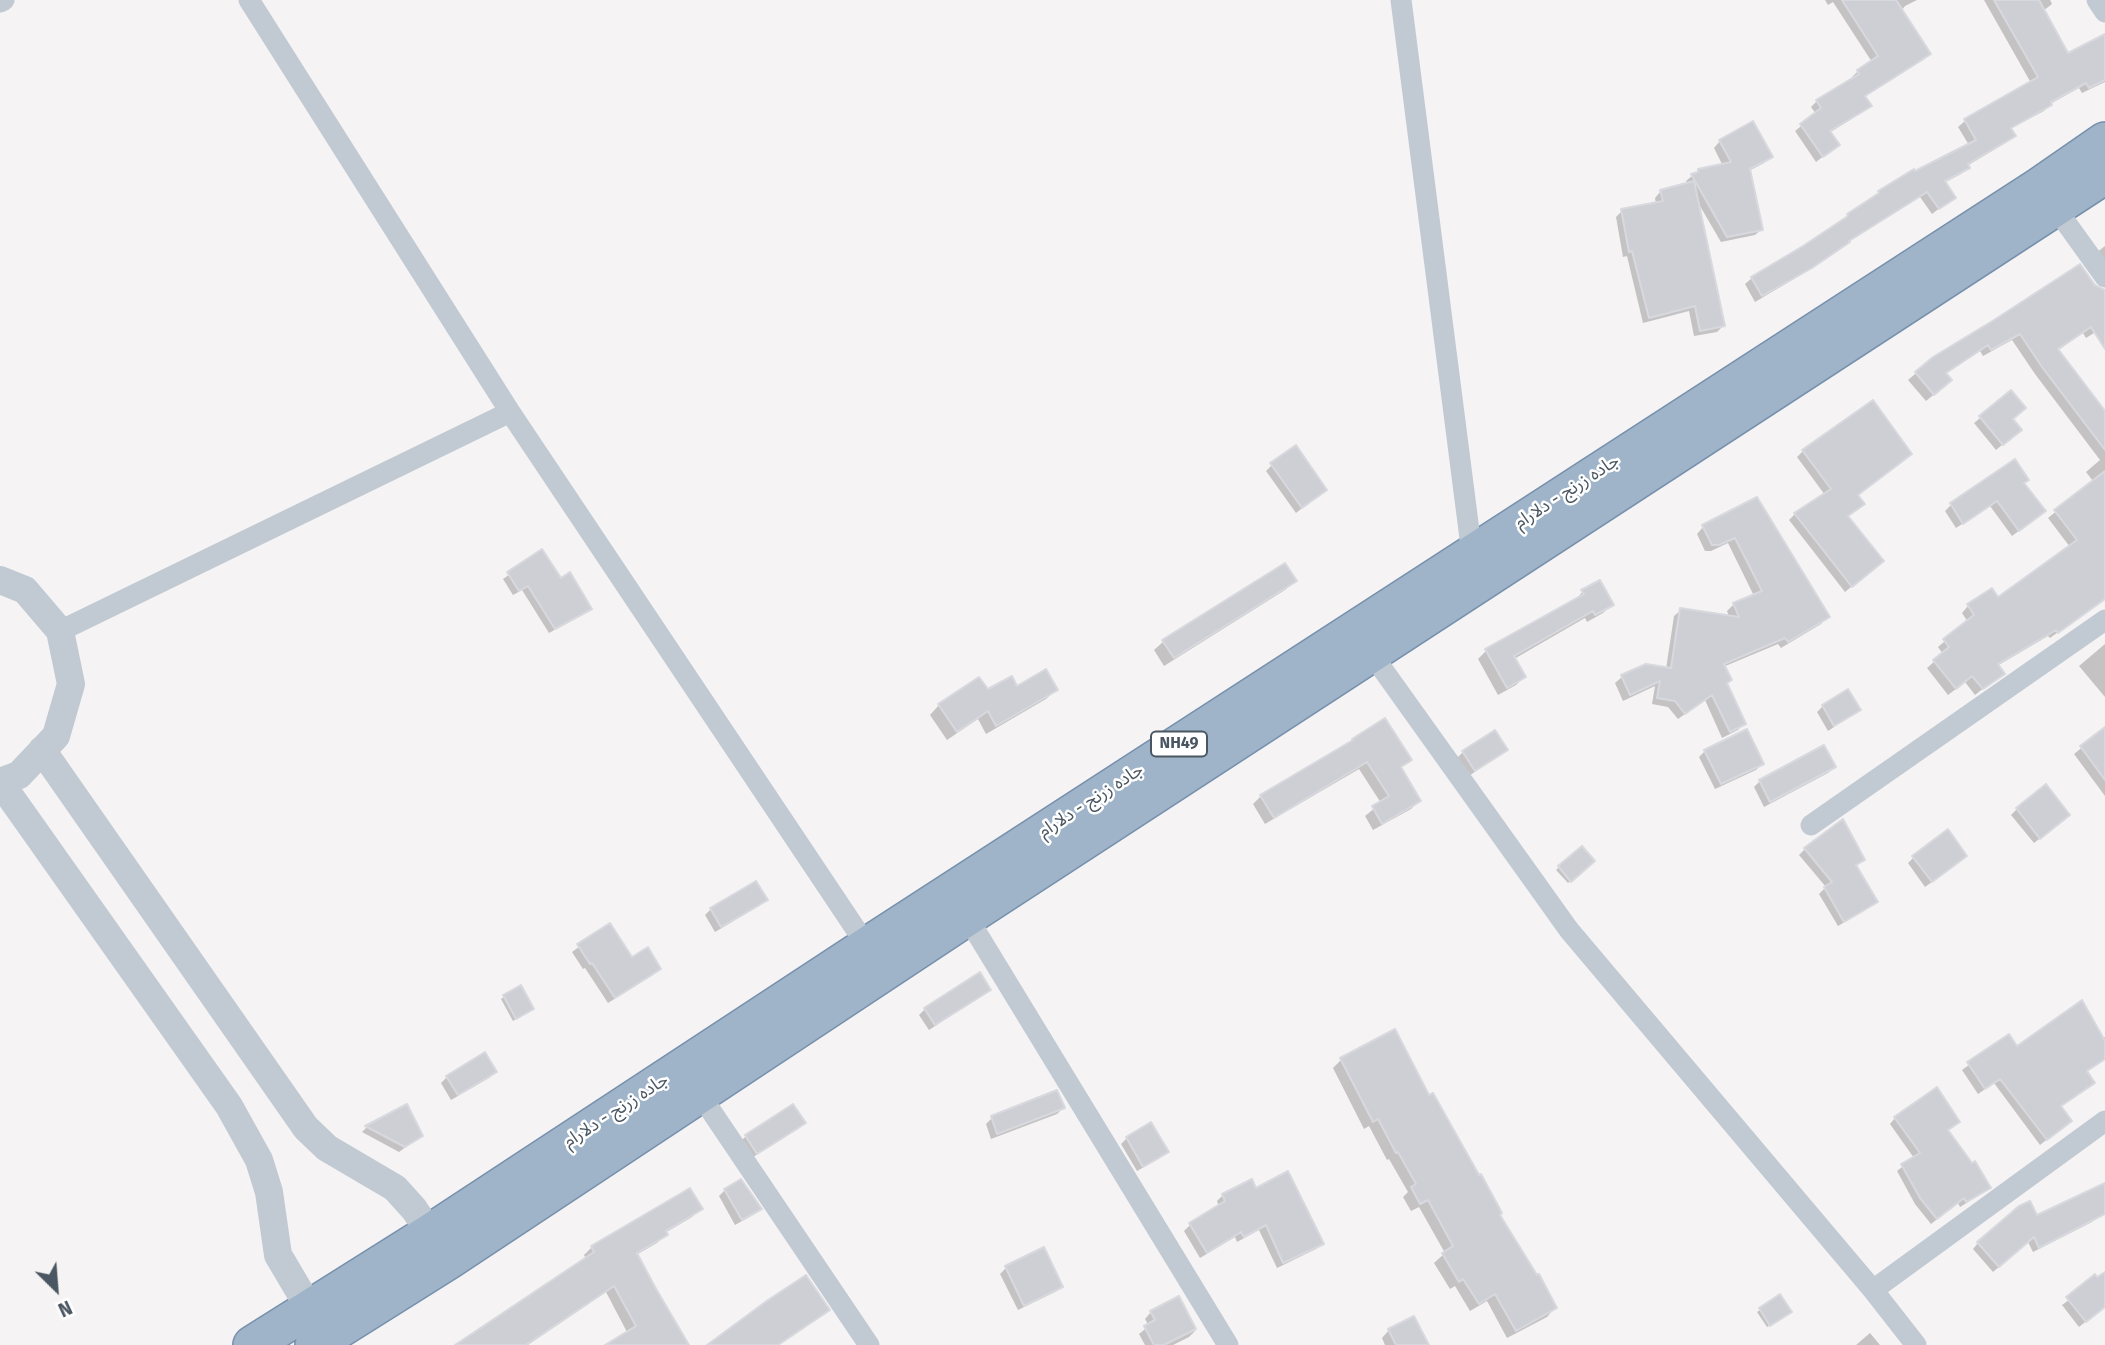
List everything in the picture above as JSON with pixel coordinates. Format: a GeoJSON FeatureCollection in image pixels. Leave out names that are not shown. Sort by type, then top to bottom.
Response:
{"type":"FeatureCollection","features":[{"type":"Feature","properties":{"kind":"highway","name":"جاده زرنج - دلارام"},"geometry":{"type":"LineString","coordinates":[[252,1345],[317,1330],[867,946],[1364,642],[2048,198],[2105,141]]}},
{"type":"Feature","properties":{"kind":"highway","name":"جاده زرنج - دلارام"},"geometry":{"type":"LineString","coordinates":[[439,1247],[699,1093],[967,917],[1364,642],[1472,554],[2048,198],[2105,176]]}},
{"type":"Feature","properties":{"kind":"street"},"geometry":{"type":"LineString","coordinates":[[249,0],[510,412],[867,946]]}},
{"type":"Feature","properties":{"kind":"street"},"geometry":{"type":"LineString","coordinates":[[1401,0],[1472,554]]}},
{"type":"Feature","properties":{"kind":"street"},"geometry":{"type":"LineString","coordinates":[[2097,0],[2105,12]]}},
{"type":"Feature","properties":{"kind":"street"},"geometry":{"type":"LineString","coordinates":[[2048,198],[2105,277]]}},
{"type":"Feature","properties":{"kind":"street"},"geometry":{"type":"LineString","coordinates":[[60,631],[510,412]]}},
{"type":"Feature","properties":{"kind":"street"},"geometry":{"type":"LineString","coordinates":[[0,580],[25,590],[60,631],[71,684],[56,736],[19,775],[0,782],[229,1106],[259,1160],[269,1192],[278,1255],[317,1330]]}},
{"type":"Feature","properties":{"kind":"street"},"geometry":{"type":"LineString","coordinates":[[1811,825],[2105,620]]}},
{"type":"Feature","properties":{"kind":"street"},"geometry":{"type":"LineString","coordinates":[[1364,642],[1569,930],[1873,1290],[1916,1345]]}},
{"type":"Feature","properties":{"kind":"street"},"geometry":{"type":"LineString","coordinates":[[43,750],[306,1128],[327,1148],[395,1188],[414,1209],[439,1247]]}},
{"type":"Feature","properties":{"kind":"street"},"geometry":{"type":"LineString","coordinates":[[967,917],[1228,1345]]}},
{"type":"Feature","properties":{"kind":"street"},"geometry":{"type":"LineString","coordinates":[[699,1093],[869,1345]]}},
{"type":"Feature","properties":{"kind":"street"},"geometry":{"type":"LineString","coordinates":[[1873,1290],[2105,1121]]}},
{"type":"Feature","properties":{"kind":"building"},"geometry":{"type":"Polygon","coordinates":[[[1842,0],[1896,0],[1931,54],[1865,96],[1872,106],[1830,131],[1840,145],[1823,157],[1800,124],[1821,108],[1816,100],[1859,74],[1857,70],[1878,56],[1842,0]]]}},
{"type":"Feature","properties":{"kind":"building"},"geometry":{"type":"Polygon","coordinates":[[[1994,0],[2039,0],[2068,53],[2105,34],[2105,80],[2089,88],[2086,83],[2011,128],[2016,136],[1968,164],[1970,168],[1945,181],[1956,198],[1939,209],[1927,192],[1849,241],[1812,268],[1762,296],[1751,277],[1803,246],[1848,216],[1847,214],[1879,193],[1878,191],[1914,169],[1915,171],[1976,140],[1964,119],[2038,77],[1994,0]]]}},
{"type":"Feature","properties":{"kind":"building"},"geometry":{"type":"Polygon","coordinates":[[[1753,121],[1773,157],[1750,169],[1763,230],[1727,237],[1691,174],[1698,172],[1698,169],[1731,162],[1719,140],[1753,121]]]}},
{"type":"Feature","properties":{"kind":"building"},"geometry":{"type":"Polygon","coordinates":[[[1694,181],[1725,326],[1700,331],[1695,306],[1649,318],[1632,251],[1629,252],[1621,209],[1663,201],[1660,190],[1694,181]]]}},
{"type":"Feature","properties":{"kind":"building"},"geometry":{"type":"Polygon","coordinates":[[[2080,264],[2095,285],[2105,290],[2105,349],[2091,327],[2058,349],[2105,411],[2105,450],[2020,334],[1991,350],[1988,345],[1946,373],[1952,380],[1934,395],[1915,372],[1933,357],[2080,264]]]}},
{"type":"Feature","properties":{"kind":"building"},"geometry":{"type":"Polygon","coordinates":[[[2011,390],[2026,408],[2013,419],[2022,430],[2003,445],[1979,416],[2011,390]]]}},
{"type":"Feature","properties":{"kind":"building"},"geometry":{"type":"Polygon","coordinates":[[[1873,400],[1912,454],[1858,495],[1865,504],[1848,516],[1884,561],[1852,587],[1794,513],[1831,489],[1802,450],[1873,400]]]}},
{"type":"Feature","properties":{"kind":"building"},"geometry":{"type":"Polygon","coordinates":[[[1296,445],[1327,490],[1302,508],[1270,463],[1296,445]]]}},
{"type":"Feature","properties":{"kind":"building"},"geometry":{"type":"Polygon","coordinates":[[[2015,459],[2029,480],[2024,483],[2046,511],[2019,531],[1997,501],[1963,524],[1950,503],[2015,459]]]}},
{"type":"Feature","properties":{"kind":"building"},"geometry":{"type":"Polygon","coordinates":[[[2105,471],[2105,599],[2058,633],[2056,630],[1998,664],[2005,674],[1983,689],[1972,676],[1956,689],[1933,660],[1949,647],[1943,639],[1974,615],[1967,604],[1992,588],[1998,597],[2077,540],[2054,510],[2105,471]]]}},
{"type":"Feature","properties":{"kind":"building"},"geometry":{"type":"Polygon","coordinates":[[[1757,497],[1830,617],[1788,642],[1785,638],[1724,664],[1732,680],[1727,683],[1746,724],[1730,732],[1712,695],[1685,714],[1675,701],[1657,698],[1660,681],[1630,695],[1621,675],[1646,664],[1671,668],[1680,608],[1739,617],[1733,603],[1762,591],[1735,538],[1712,545],[1702,525],[1757,497]]]}},
{"type":"Feature","properties":{"kind":"building"},"geometry":{"type":"Polygon","coordinates":[[[542,549],[561,578],[570,572],[592,609],[555,629],[528,586],[519,591],[507,572],[542,549]]]}},
{"type":"Feature","properties":{"kind":"building"},"geometry":{"type":"Polygon","coordinates":[[[1285,563],[1297,581],[1174,658],[1162,640],[1285,563]]]}},
{"type":"Feature","properties":{"kind":"building"},"geometry":{"type":"Polygon","coordinates":[[[1600,580],[1614,605],[1595,615],[1593,611],[1514,656],[1526,677],[1507,688],[1485,649],[1584,594],[1581,590],[1600,580]]]}},
{"type":"Feature","properties":{"kind":"building"},"geometry":{"type":"Polygon","coordinates":[[[1046,669],[1058,690],[996,726],[988,711],[957,732],[938,704],[979,677],[988,689],[1012,676],[1017,686],[1046,669]]]}},
{"type":"Feature","properties":{"kind":"building"},"geometry":{"type":"Polygon","coordinates":[[[1848,689],[1861,710],[1834,726],[1822,705],[1848,689]]]}},
{"type":"Feature","properties":{"kind":"building"},"geometry":{"type":"Polygon","coordinates":[[[1385,718],[1412,760],[1401,767],[1421,801],[1382,824],[1372,806],[1389,796],[1367,762],[1274,818],[1260,795],[1385,718]]]}},
{"type":"Feature","properties":{"kind":"building"},"geometry":{"type":"Polygon","coordinates":[[[2105,727],[2105,780],[2080,746],[2105,727]]]}},
{"type":"Feature","properties":{"kind":"building"},"geometry":{"type":"Polygon","coordinates":[[[1747,729],[1764,764],[1721,784],[1704,750],[1747,729]]]}},
{"type":"Feature","properties":{"kind":"building"},"geometry":{"type":"Polygon","coordinates":[[[1495,730],[1508,750],[1475,771],[1462,751],[1495,730]]]}},
{"type":"Feature","properties":{"kind":"building"},"geometry":{"type":"Polygon","coordinates":[[[1824,745],[1836,767],[1770,802],[1759,780],[1824,745]]]}},
{"type":"Feature","properties":{"kind":"building"},"geometry":{"type":"Polygon","coordinates":[[[2046,784],[2070,815],[2040,839],[2016,808],[2046,784]]]}},
{"type":"Feature","properties":{"kind":"building"},"geometry":{"type":"Polygon","coordinates":[[[1843,819],[1865,860],[1856,865],[1878,902],[1844,922],[1824,887],[1832,882],[1804,848],[1843,819]]]}},
{"type":"Feature","properties":{"kind":"building"},"geometry":{"type":"Polygon","coordinates":[[[1948,829],[1967,856],[1932,882],[1912,856],[1948,829]]]}},
{"type":"Feature","properties":{"kind":"building"},"geometry":{"type":"Polygon","coordinates":[[[1582,846],[1595,861],[1571,882],[1558,866],[1582,846]]]}},
{"type":"Feature","properties":{"kind":"building"},"geometry":{"type":"Polygon","coordinates":[[[756,881],[768,900],[721,927],[710,908],[756,881]]]}},
{"type":"Feature","properties":{"kind":"building"},"geometry":{"type":"Polygon","coordinates":[[[610,923],[632,957],[648,947],[661,969],[615,998],[577,944],[610,923]]]}},
{"type":"Feature","properties":{"kind":"building"},"geometry":{"type":"Polygon","coordinates":[[[980,972],[991,990],[935,1025],[924,1008],[980,972]]]}},
{"type":"Feature","properties":{"kind":"building"},"geometry":{"type":"Polygon","coordinates":[[[521,985],[534,1009],[516,1019],[503,995],[521,985]]]}},
{"type":"Feature","properties":{"kind":"building"},"geometry":{"type":"Polygon","coordinates":[[[2082,1000],[2105,1041],[2105,1059],[2087,1071],[2095,1083],[2061,1106],[2072,1121],[2047,1140],[2000,1079],[1985,1089],[1967,1062],[2009,1034],[2017,1046],[2082,1000]]]}},
{"type":"Feature","properties":{"kind":"building"},"geometry":{"type":"Polygon","coordinates":[[[1395,1029],[1429,1095],[1433,1093],[1479,1175],[1481,1174],[1502,1213],[1500,1215],[1537,1275],[1539,1274],[1557,1308],[1516,1331],[1495,1294],[1479,1304],[1463,1279],[1459,1282],[1442,1253],[1453,1246],[1428,1200],[1420,1204],[1411,1187],[1416,1184],[1378,1119],[1373,1122],[1340,1058],[1395,1029]]]}},
{"type":"Feature","properties":{"kind":"building"},"geometry":{"type":"Polygon","coordinates":[[[485,1052],[497,1072],[458,1095],[446,1076],[485,1052]]]}},
{"type":"Feature","properties":{"kind":"building"},"geometry":{"type":"Polygon","coordinates":[[[1937,1087],[1960,1122],[1948,1130],[1972,1163],[1975,1161],[1991,1188],[1966,1202],[1964,1198],[1937,1219],[1920,1198],[1901,1164],[1920,1153],[1894,1117],[1937,1087]]]}},
{"type":"Feature","properties":{"kind":"building"},"geometry":{"type":"Polygon","coordinates":[[[1057,1090],[1065,1108],[997,1134],[991,1116],[1057,1090]]]}},
{"type":"Feature","properties":{"kind":"building"},"geometry":{"type":"Polygon","coordinates":[[[407,1104],[423,1136],[405,1147],[365,1126],[407,1104]]]}},
{"type":"Feature","properties":{"kind":"building"},"geometry":{"type":"Polygon","coordinates":[[[793,1104],[806,1123],[757,1154],[745,1135],[793,1104]]]}},
{"type":"Feature","properties":{"kind":"building"},"geometry":{"type":"Polygon","coordinates":[[[1151,1122],[1169,1152],[1143,1167],[1126,1137],[1151,1122]]]}},
{"type":"Feature","properties":{"kind":"building"},"geometry":{"type":"Polygon","coordinates":[[[1288,1171],[1324,1244],[1283,1263],[1266,1225],[1244,1237],[1241,1232],[1207,1253],[1189,1223],[1225,1201],[1222,1194],[1252,1179],[1256,1188],[1288,1171]]]}},
{"type":"Feature","properties":{"kind":"building"},"geometry":{"type":"Polygon","coordinates":[[[741,1179],[762,1209],[742,1220],[724,1189],[741,1179]]]}},
{"type":"Feature","properties":{"kind":"building"},"geometry":{"type":"Polygon","coordinates":[[[2105,1183],[2105,1214],[2039,1248],[2034,1237],[1999,1267],[1977,1242],[2019,1206],[2030,1201],[2037,1215],[2105,1183]]]}},
{"type":"Feature","properties":{"kind":"building"},"geometry":{"type":"Polygon","coordinates":[[[690,1188],[703,1209],[666,1231],[668,1235],[637,1253],[689,1345],[605,1345],[636,1326],[614,1286],[526,1345],[455,1345],[594,1252],[591,1246],[690,1188]]]}},
{"type":"Feature","properties":{"kind":"building"},"geometry":{"type":"Polygon","coordinates":[[[1044,1247],[1063,1287],[1024,1306],[1005,1266],[1044,1247]]]}},
{"type":"Feature","properties":{"kind":"building"},"geometry":{"type":"Polygon","coordinates":[[[2105,1272],[2105,1307],[2086,1322],[2066,1297],[2095,1274],[2097,1277],[2105,1272]]]}},
{"type":"Feature","properties":{"kind":"building"},"geometry":{"type":"Polygon","coordinates":[[[806,1275],[830,1310],[778,1345],[707,1345],[768,1300],[806,1275]]]}},
{"type":"Feature","properties":{"kind":"building"},"geometry":{"type":"Polygon","coordinates":[[[1780,1294],[1792,1312],[1770,1326],[1759,1308],[1780,1294]]]}},
{"type":"Feature","properties":{"kind":"building"},"geometry":{"type":"Polygon","coordinates":[[[1179,1296],[1196,1329],[1164,1345],[1154,1345],[1144,1326],[1155,1320],[1150,1311],[1179,1296]]]}},
{"type":"Feature","properties":{"kind":"building"},"geometry":{"type":"Polygon","coordinates":[[[1414,1316],[1429,1345],[1396,1345],[1388,1329],[1414,1316]]]}}]}
